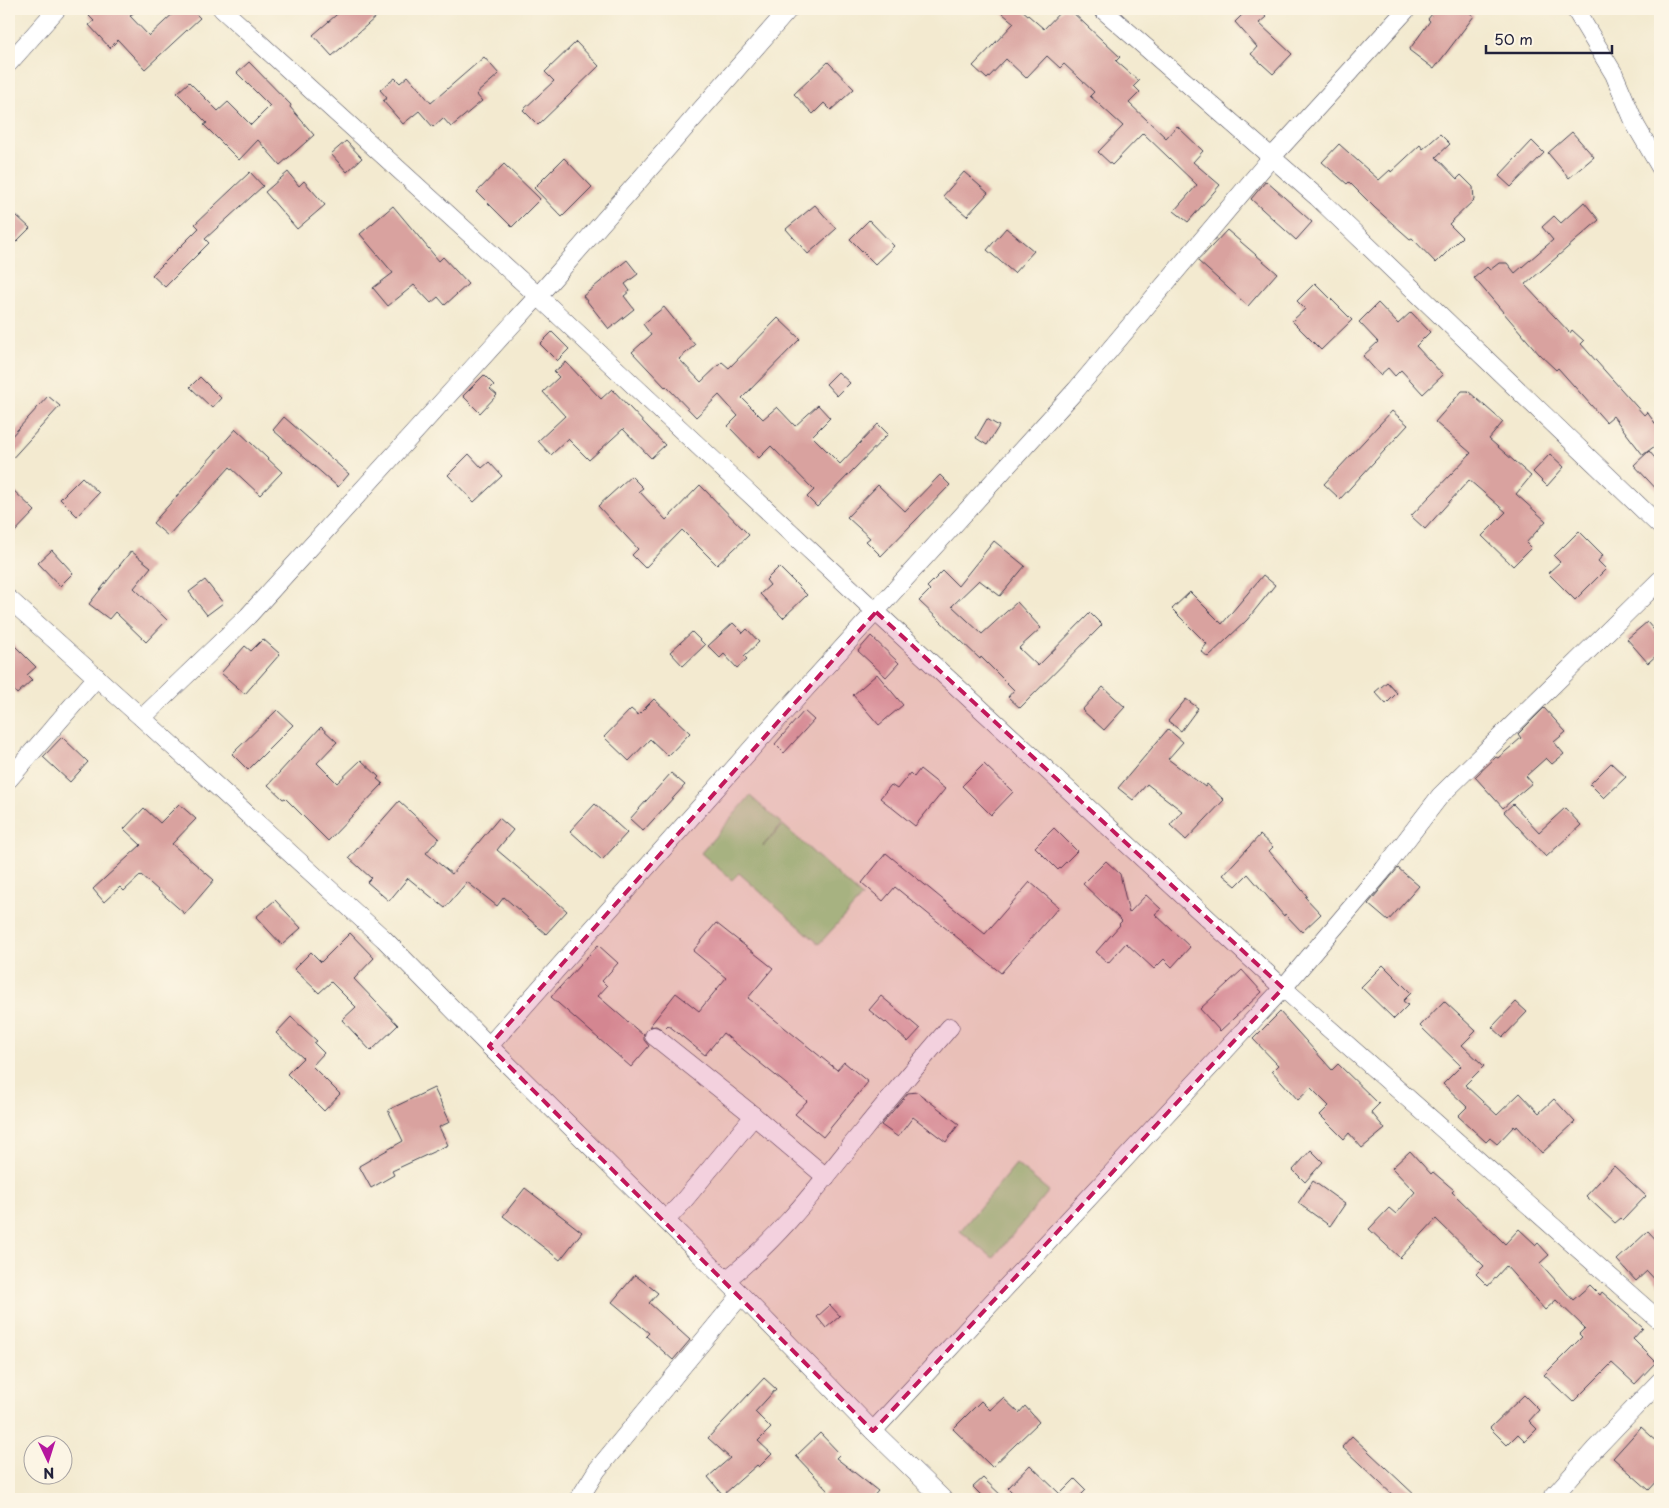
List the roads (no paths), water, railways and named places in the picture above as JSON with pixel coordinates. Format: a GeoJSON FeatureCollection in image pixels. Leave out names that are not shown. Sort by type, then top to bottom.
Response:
{"type":"FeatureCollection","features":[{"type":"Feature","properties":{"kind":"street"},"geometry":{"type":"LineString","coordinates":[[9,64],[57,9]]}},
{"type":"Feature","properties":{"kind":"street"},"geometry":{"type":"LineString","coordinates":[[222,9],[538,296],[1283,988],[1660,1321]]}},
{"type":"Feature","properties":{"kind":"street"},"geometry":{"type":"LineString","coordinates":[[142,718],[248,616],[538,296],[789,9]]}},
{"type":"Feature","properties":{"kind":"street"},"geometry":{"type":"LineString","coordinates":[[1102,9],[1317,197],[1660,526]]}},
{"type":"Feature","properties":{"kind":"street"},"geometry":{"type":"LineString","coordinates":[[489,1046],[760,739],[1076,390],[1271,158],[1407,9]]}},
{"type":"Feature","properties":{"kind":"street"},"geometry":{"type":"LineString","coordinates":[[1574,9],[1614,74],[1636,126],[1660,167]]}},
{"type":"Feature","properties":{"kind":"street"},"geometry":{"type":"LineString","coordinates":[[873,1431],[1283,988],[1384,869],[1440,796],[1660,580]]}},
{"type":"Feature","properties":{"kind":"street"},"geometry":{"type":"LineString","coordinates":[[9,599],[384,939],[489,1046],[741,1295],[873,1431],[943,1499]]}},
{"type":"Feature","properties":{"kind":"street"},"geometry":{"type":"LineString","coordinates":[[9,779],[97,677]]}},
{"type":"Feature","properties":{"kind":"street"},"geometry":{"type":"LineString","coordinates":[[726,1280],[743,1267],[772,1238],[826,1177],[950,1027]]}},
{"type":"Feature","properties":{"kind":"street"},"geometry":{"type":"LineString","coordinates":[[654,1036],[754,1116],[826,1177]]}},
{"type":"Feature","properties":{"kind":"street"},"geometry":{"type":"LineString","coordinates":[[666,1220],[680,1206],[754,1116]]}},
{"type":"Feature","properties":{"kind":"street"},"geometry":{"type":"LineString","coordinates":[[579,1499],[598,1470],[741,1295]]}},
{"type":"Feature","properties":{"kind":"street"},"geometry":{"type":"LineString","coordinates":[[1551,1499],[1595,1448],[1660,1381]]}}]}
